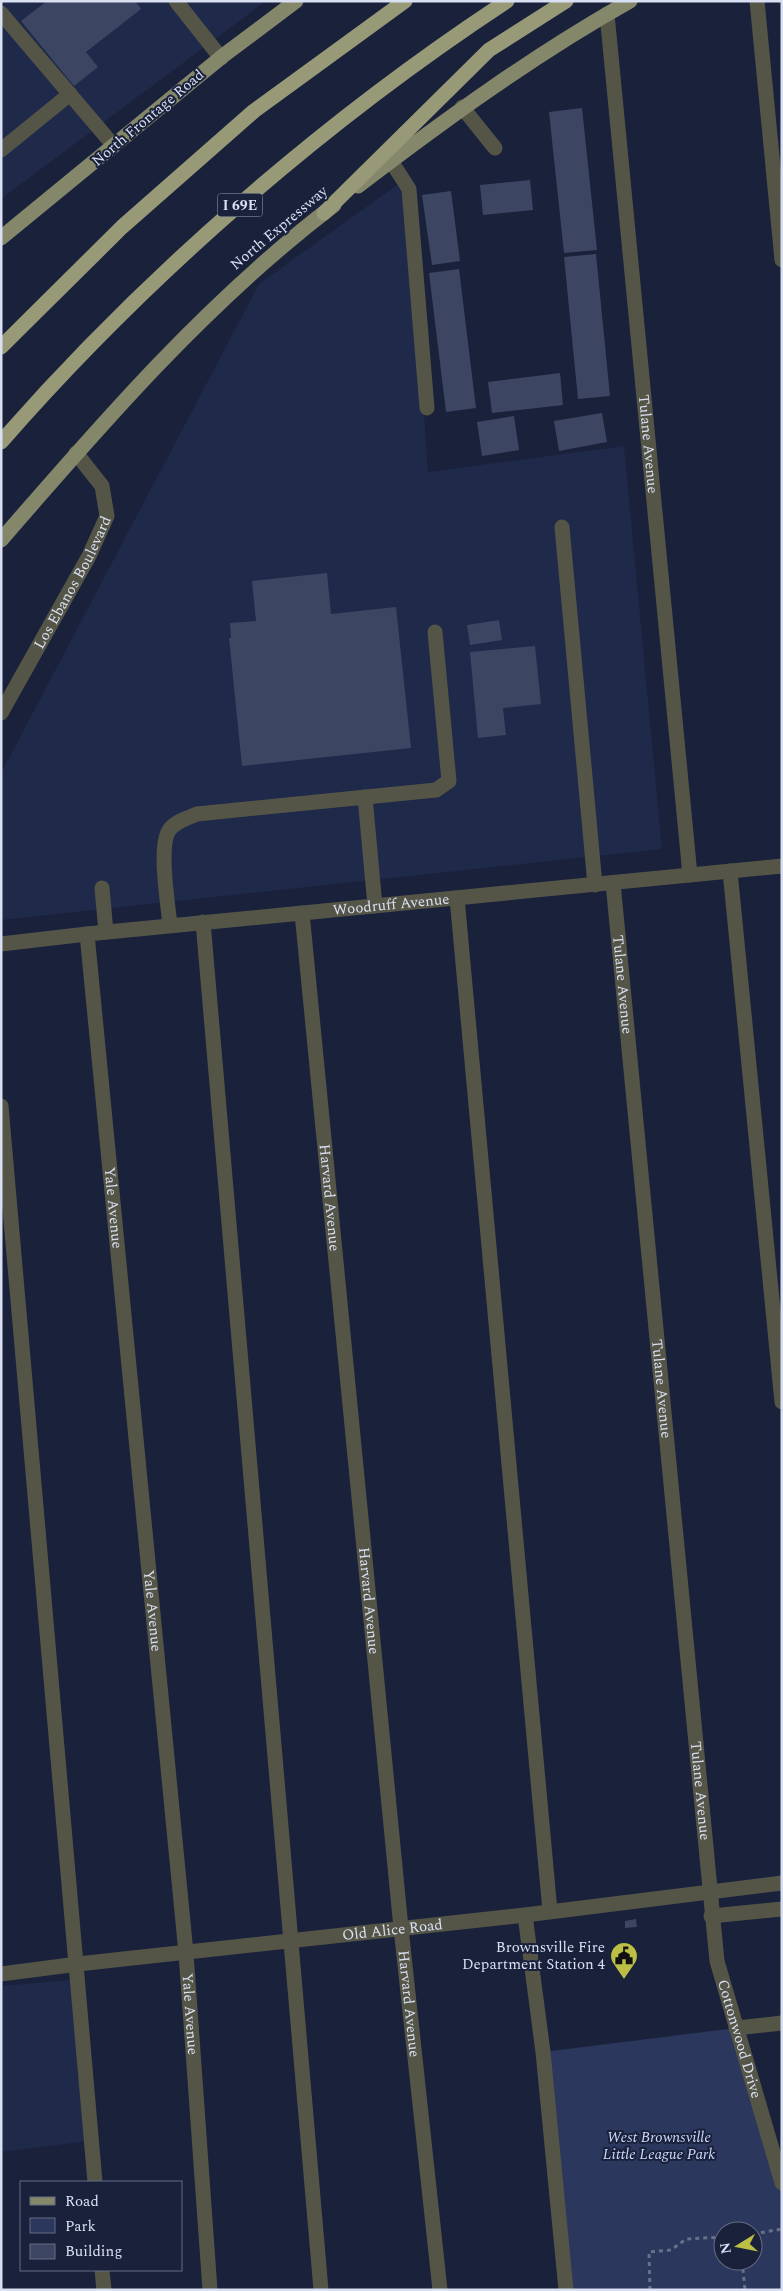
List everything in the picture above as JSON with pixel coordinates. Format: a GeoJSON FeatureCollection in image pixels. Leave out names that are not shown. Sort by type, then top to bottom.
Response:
{"type":"FeatureCollection","features":[{"type":"Feature","properties":{"kind":"highway"},"geometry":{"type":"LineString","coordinates":[[1,347],[122,227],[254,111],[405,1]]}},
{"type":"Feature","properties":{"kind":"highway","name":"I 69E"},"geometry":{"type":"LineString","coordinates":[[1,442],[125,312],[228,214],[321,136],[416,62],[507,1]]}},
{"type":"Feature","properties":{"kind":"highway"},"geometry":{"type":"LineString","coordinates":[[324,212],[489,50],[566,1]]}},
{"type":"Feature","properties":{"kind":"main road","name":"North Frontage Road"},"geometry":{"type":"LineString","coordinates":[[1,238],[221,58],[296,1]]}},
{"type":"Feature","properties":{"kind":"main road","name":"North Expressway"},"geometry":{"type":"LineString","coordinates":[[1,540],[76,453],[149,374],[237,286],[324,212],[462,108],[539,56],[630,1]]}},
{"type":"Feature","properties":{"kind":"street"},"geometry":{"type":"LineString","coordinates":[[176,1],[221,58]]}},
{"type":"Feature","properties":{"kind":"street"},"geometry":{"type":"LineString","coordinates":[[757,1],[782,260]]}},
{"type":"Feature","properties":{"kind":"street"},"geometry":{"type":"LineString","coordinates":[[1,13],[114,146]]}},
{"type":"Feature","properties":{"kind":"street","name":"Tulane Avenue"},"geometry":{"type":"LineString","coordinates":[[607,14],[690,875]]}},
{"type":"Feature","properties":{"kind":"street"},"geometry":{"type":"LineString","coordinates":[[1,150],[70,94]]}},
{"type":"Feature","properties":{"kind":"street"},"geometry":{"type":"LineString","coordinates":[[462,108],[496,148]]}},
{"type":"Feature","properties":{"kind":"street"},"geometry":{"type":"LineString","coordinates":[[391,161],[409,189],[427,408]]}},
{"type":"Feature","properties":{"kind":"street","name":"Los Ebanos Boulevard"},"geometry":{"type":"LineString","coordinates":[[1,712],[89,556],[107,516],[102,486],[76,453]]}},
{"type":"Feature","properties":{"kind":"street"},"geometry":{"type":"LineString","coordinates":[[562,527],[595,885]]}},
{"type":"Feature","properties":{"kind":"street"},"geometry":{"type":"LineString","coordinates":[[170,926],[164,867],[167,833],[174,824],[197,814],[436,790],[449,781],[436,632]]}},
{"type":"Feature","properties":{"kind":"street"},"geometry":{"type":"LineString","coordinates":[[365,797],[375,906]]}},
{"type":"Feature","properties":{"kind":"street","name":"Woodruff Avenue"},"geometry":{"type":"LineString","coordinates":[[1,944],[204,922],[782,866]]}},
{"type":"Feature","properties":{"kind":"street"},"geometry":{"type":"LineString","coordinates":[[730,871],[782,1402]]}},
{"type":"Feature","properties":{"kind":"street","name":"Tulane Avenue"},"geometry":{"type":"LineString","coordinates":[[613,883],[709,1892]]}},
{"type":"Feature","properties":{"kind":"street"},"geometry":{"type":"LineString","coordinates":[[102,888],[106,932]]}},
{"type":"Feature","properties":{"kind":"street"},"geometry":{"type":"LineString","coordinates":[[457,898],[550,1911]]}},
{"type":"Feature","properties":{"kind":"street","name":"Harvard Avenue"},"geometry":{"type":"LineString","coordinates":[[302,913],[401,1928],[440,2290]]}},
{"type":"Feature","properties":{"kind":"street"},"geometry":{"type":"LineString","coordinates":[[204,922],[321,2290]]}},
{"type":"Feature","properties":{"kind":"street","name":"Yale Avenue"},"geometry":{"type":"LineString","coordinates":[[87,934],[186,1953],[210,2290]]}},
{"type":"Feature","properties":{"kind":"street"},"geometry":{"type":"LineString","coordinates":[[1,1106],[78,1964],[95,2181]]}},
{"type":"Feature","properties":{"kind":"street","name":"Old Alice Road"},"geometry":{"type":"LineString","coordinates":[[1,1974],[525,1915],[782,1883]]}},
{"type":"Feature","properties":{"kind":"street","name":"Cottonwood Drive"},"geometry":{"type":"LineString","coordinates":[[709,1892],[717,1961],[782,2183]]}},
{"type":"Feature","properties":{"kind":"street"},"geometry":{"type":"LineString","coordinates":[[712,1916],[782,1909]]}},
{"type":"Feature","properties":{"kind":"street"},"geometry":{"type":"LineString","coordinates":[[525,1915],[543,2052],[566,2290]]}},
{"type":"Feature","properties":{"kind":"street"},"geometry":{"type":"LineString","coordinates":[[736,2028],[782,2023]]}},
{"type":"Feature","properties":{"kind":"street"},"geometry":{"type":"LineString","coordinates":[[102,2271],[104,2290]]}},
{"type":"Feature","properties":{"kind":"path"},"geometry":{"type":"LineString","coordinates":[[763,2232],[782,2229]]}},
{"type":"Feature","properties":{"kind":"path"},"geometry":{"type":"LineString","coordinates":[[650,2290],[649,2252],[671,2250],[686,2239],[713,2238]]}},
{"type":"Feature","properties":{"kind":"path"},"geometry":{"type":"LineString","coordinates":[[743,2271],[745,2290]]}},
{"type":"Feature","properties":{"kind":"shaded area"},"geometry":{"type":"Polygon","coordinates":[[[1,1],[266,1],[1,199],[1,1]]]}},
{"type":"Feature","properties":{"kind":"shaded area"},"geometry":{"type":"Polygon","coordinates":[[[408,177],[428,472],[624,446],[662,849],[1,920],[1,773],[259,284],[408,177]]]}},
{"type":"Feature","properties":{"kind":"shaded area"},"geometry":{"type":"Polygon","coordinates":[[[82,1979],[89,2141],[1,2152],[1,1986],[82,1979]]]}},
{"type":"Feature","properties":{"kind":"green space","name":"West Brownsville Little League Park"},"geometry":{"type":"Polygon","coordinates":[[[736,2028],[782,2183],[782,2290],[566,2290],[543,2052],[736,2028]]]}},
{"type":"Feature","properties":{"kind":"building"},"geometry":{"type":"Polygon","coordinates":[[[47,1],[135,1],[141,9],[86,52],[98,67],[74,86],[21,21],[47,1]]]}},
{"type":"Feature","properties":{"kind":"building"},"geometry":{"type":"Polygon","coordinates":[[[582,108],[597,250],[564,253],[549,112],[582,108]]]}},
{"type":"Feature","properties":{"kind":"building"},"geometry":{"type":"Polygon","coordinates":[[[530,180],[533,210],[483,215],[480,185],[530,180]]]}},
{"type":"Feature","properties":{"kind":"building"},"geometry":{"type":"Polygon","coordinates":[[[451,191],[460,261],[432,265],[422,195],[451,191]]]}},
{"type":"Feature","properties":{"kind":"building"},"geometry":{"type":"Polygon","coordinates":[[[596,254],[610,396],[578,399],[564,257],[596,254]]]}},
{"type":"Feature","properties":{"kind":"building"},"geometry":{"type":"Polygon","coordinates":[[[459,269],[476,408],[446,412],[429,273],[459,269]]]}},
{"type":"Feature","properties":{"kind":"building"},"geometry":{"type":"Polygon","coordinates":[[[560,373],[563,405],[492,413],[488,382],[560,373]]]}},
{"type":"Feature","properties":{"kind":"building"},"geometry":{"type":"Polygon","coordinates":[[[602,413],[607,442],[559,451],[554,421],[602,413]]]}},
{"type":"Feature","properties":{"kind":"building"},"geometry":{"type":"Polygon","coordinates":[[[514,416],[519,450],[482,456],[477,422],[514,416]]]}},
{"type":"Feature","properties":{"kind":"building"},"geometry":{"type":"Polygon","coordinates":[[[327,573],[331,614],[396,607],[411,748],[242,766],[229,638],[231,638],[230,623],[256,621],[252,581],[327,573]]]}},
{"type":"Feature","properties":{"kind":"building"},"geometry":{"type":"Polygon","coordinates":[[[499,620],[502,640],[470,645],[467,625],[499,620]]]}},
{"type":"Feature","properties":{"kind":"building"},"geometry":{"type":"Polygon","coordinates":[[[535,646],[541,704],[503,708],[506,735],[478,738],[470,652],[535,646]]]}},
{"type":"Feature","properties":{"kind":"building"},"geometry":{"type":"Polygon","coordinates":[[[636,1919],[637,1927],[625,1928],[625,1921],[636,1919]]]}},
{"type":"Feature","properties":{"kind":"place","name":"Brownsville Fire Department Station 4"},"geometry":{"type":"Point","coordinates":[624,1980]}}]}
